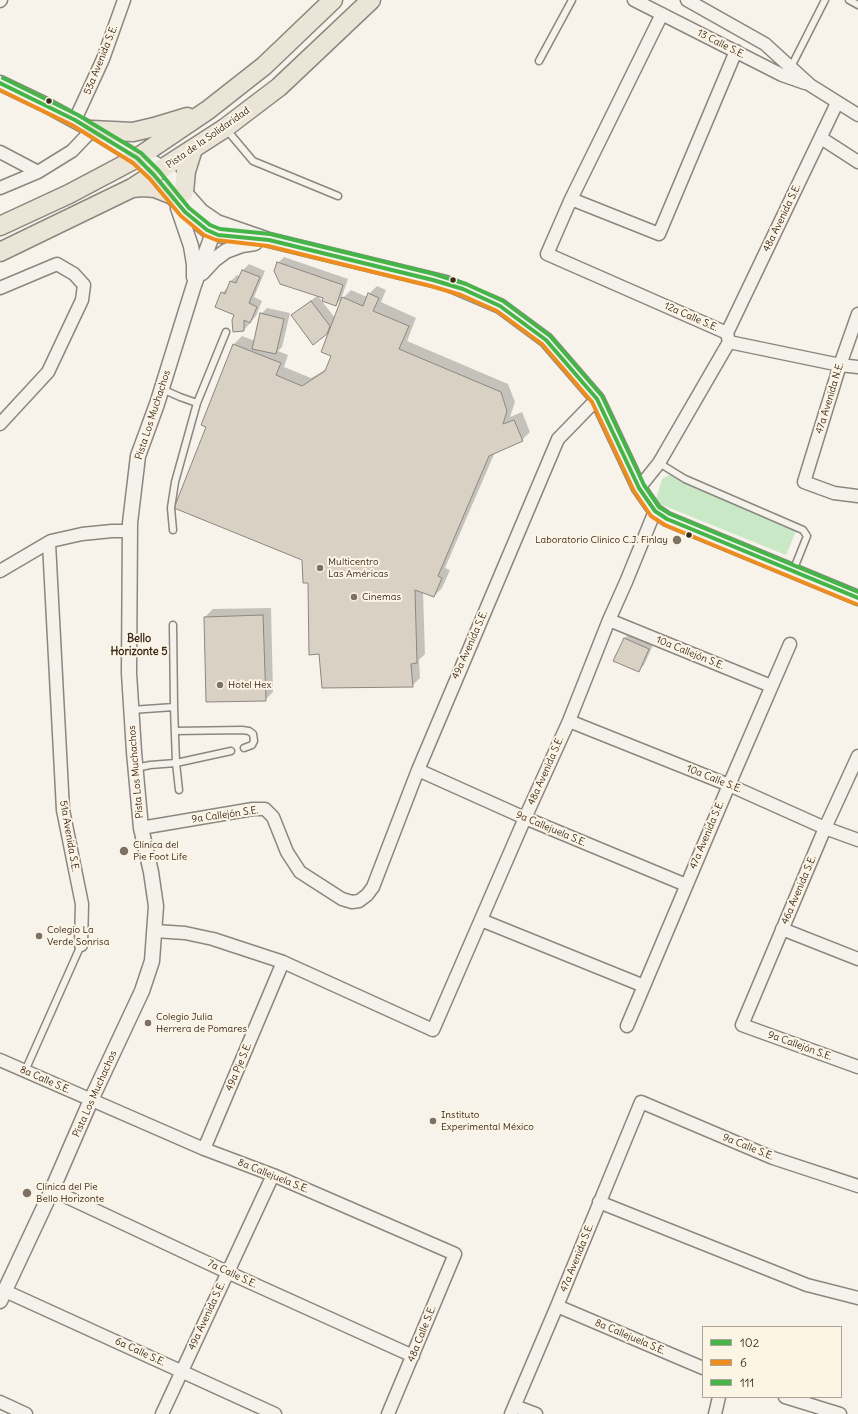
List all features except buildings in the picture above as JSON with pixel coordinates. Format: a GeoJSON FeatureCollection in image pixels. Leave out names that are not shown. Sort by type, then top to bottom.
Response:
{"type":"FeatureCollection","features":[{"type":"Feature","properties":{"kind":"main road"},"geometry":{"type":"LineString","coordinates":[[0,226],[69,194],[137,158],[208,110],[264,66],[333,0]]}},
{"type":"Feature","properties":{"kind":"main road","name":"Pista de la Solidaridad"},"geometry":{"type":"LineString","coordinates":[[0,252],[132,188],[225,128],[279,87],[371,0]]}},
{"type":"Feature","properties":{"kind":"main road"},"geometry":{"type":"LineString","coordinates":[[92,130],[133,132],[208,110]]}},
{"type":"Feature","properties":{"kind":"main road"},"geometry":{"type":"LineString","coordinates":[[132,188],[155,188],[177,196],[193,149]]}},
{"type":"Feature","properties":{"kind":"street","name":"53a Avenida S.E."},"geometry":{"type":"LineString","coordinates":[[75,120],[103,59],[124,0]]}},
{"type":"Feature","properties":{"kind":"street","name":"13 Calle S.E."},"geometry":{"type":"LineString","coordinates":[[634,0],[782,75],[810,85]]}},
{"type":"Feature","properties":{"kind":"street","name":"13 Calle S.E."},"geometry":{"type":"LineString","coordinates":[[687,0],[765,44],[810,85],[858,115]]}},
{"type":"Feature","properties":{"kind":"street"},"geometry":{"type":"LineString","coordinates":[[662,14],[571,199],[659,234],[736,51]]}},
{"type":"Feature","properties":{"kind":"street"},"geometry":{"type":"LineString","coordinates":[[0,83],[75,120],[159,172],[177,196],[193,256],[194,285]]}},
{"type":"Feature","properties":{"kind":"street","name":"48a Avenida S.E."},"geometry":{"type":"LineString","coordinates":[[639,488],[658,463],[728,337],[837,103]]}},
{"type":"Feature","properties":{"kind":"street"},"geometry":{"type":"LineString","coordinates":[[0,188],[38,172],[72,151],[92,130]]}},
{"type":"Feature","properties":{"kind":"street"},"geometry":{"type":"LineString","coordinates":[[821,138],[858,162]]}},
{"type":"Feature","properties":{"kind":"street"},"geometry":{"type":"LineString","coordinates":[[0,152],[38,172]]}},
{"type":"Feature","properties":{"kind":"street"},"geometry":{"type":"LineString","coordinates":[[177,196],[201,211],[215,228],[439,281],[462,289],[500,306],[546,340],[597,399],[639,488],[654,511],[667,519],[858,598]]}},
{"type":"Feature","properties":{"kind":"street","name":"12a Calle S.E."},"geometry":{"type":"LineString","coordinates":[[571,199],[547,254],[728,337],[840,365],[858,367]]}},
{"type":"Feature","properties":{"kind":"street","name":"Pista Los Muchachos"},"geometry":{"type":"LineString","coordinates":[[2,1296],[52,1190],[91,1100],[142,991],[152,961],[156,906],[151,872],[141,828],[129,673],[130,530],[133,493],[138,456],[162,389],[194,285],[215,228]]}},
{"type":"Feature","properties":{"kind":"street"},"geometry":{"type":"LineString","coordinates":[[194,285],[208,265],[226,251],[242,245],[269,240]]}},
{"type":"Feature","properties":{"kind":"street"},"geometry":{"type":"LineString","coordinates":[[0,288],[57,264],[74,274],[84,285],[82,300],[48,372],[1,421]]}},
{"type":"Feature","properties":{"kind":"street","name":"47a Avenida N.E."},"geometry":{"type":"LineString","coordinates":[[858,314],[840,365],[804,482],[834,493],[858,496]]}},
{"type":"Feature","properties":{"kind":"street","name":"49a Avenida S.E."},"geometry":{"type":"LineString","coordinates":[[360,901],[367,896],[373,887],[418,770],[558,438],[597,399]]}},
{"type":"Feature","properties":{"kind":"street","name":"48a Avenida S.E."},"geometry":{"type":"LineString","coordinates":[[283,962],[433,1030],[569,721],[654,511]]}},
{"type":"Feature","properties":{"kind":"street"},"geometry":{"type":"LineString","coordinates":[[0,571],[51,541],[82,534],[130,530]]}},
{"type":"Feature","properties":{"kind":"street","name":"51a Avenida S.E."},"geometry":{"type":"LineString","coordinates":[[51,541],[49,544],[63,810],[82,904],[81,945]]}},
{"type":"Feature","properties":{"kind":"street","name":"10a Callejón S.E."},"geometry":{"type":"LineString","coordinates":[[609,620],[771,686]]}},
{"type":"Feature","properties":{"kind":"street","name":"47a Avenida S.E."},"geometry":{"type":"LineString","coordinates":[[627,1026],[728,784],[790,644]]}},
{"type":"Feature","properties":{"kind":"street","name":"10a Calle S.E."},"geometry":{"type":"LineString","coordinates":[[569,721],[728,784],[826,828],[858,840]]}},
{"type":"Feature","properties":{"kind":"street","name":"46a Avenida S.E."},"geometry":{"type":"LineString","coordinates":[[742,1025],[782,929],[858,756]]}},
{"type":"Feature","properties":{"kind":"street","name":"9a Callejuela S.E."},"geometry":{"type":"LineString","coordinates":[[418,770],[525,818],[686,885]]}},
{"type":"Feature","properties":{"kind":"street","name":"9a Callejón S.E."},"geometry":{"type":"LineString","coordinates":[[141,828],[253,809],[265,809],[273,817],[287,852],[300,872],[342,899],[352,902],[360,901]]}},
{"type":"Feature","properties":{"kind":"street"},"geometry":{"type":"LineString","coordinates":[[482,920],[644,986]]}},
{"type":"Feature","properties":{"kind":"street"},"geometry":{"type":"LineString","coordinates":[[782,929],[858,959]]}},
{"type":"Feature","properties":{"kind":"street"},"geometry":{"type":"LineString","coordinates":[[155,931],[213,939],[283,962]]}},
{"type":"Feature","properties":{"kind":"street","name":"49a Pje S.E."},"geometry":{"type":"LineString","coordinates":[[204,1149],[283,962]]}},
{"type":"Feature","properties":{"kind":"street","name":"9a Callejón S.E."},"geometry":{"type":"LineString","coordinates":[[742,1025],[858,1067]]}},
{"type":"Feature","properties":{"kind":"street","name":"8a Calle S.E."},"geometry":{"type":"LineString","coordinates":[[0,1060],[91,1100]]}},
{"type":"Feature","properties":{"kind":"street","name":"8a Callejuela S.E."},"geometry":{"type":"LineString","coordinates":[[91,1100],[204,1149],[273,1175],[455,1254]]}},
{"type":"Feature","properties":{"kind":"street","name":"47a Avenida S.E."},"geometry":{"type":"LineString","coordinates":[[513,1410],[640,1102]]}},
{"type":"Feature","properties":{"kind":"street","name":"9a Calle S.E."},"geometry":{"type":"LineString","coordinates":[[640,1102],[773,1158],[858,1186]]}},
{"type":"Feature","properties":{"kind":"street","name":"49a Avenida S.E."},"geometry":{"type":"LineString","coordinates":[[162,1414],[273,1175]]}},
{"type":"Feature","properties":{"kind":"street","name":"7a Calle S.E."},"geometry":{"type":"LineString","coordinates":[[52,1190],[227,1272],[413,1356]]}},
{"type":"Feature","properties":{"kind":"street"},"geometry":{"type":"LineString","coordinates":[[599,1202],[807,1285],[858,1298]]}},
{"type":"Feature","properties":{"kind":"street","name":"48a Calle S.E."},"geometry":{"type":"LineString","coordinates":[[388,1414],[455,1254]]}},
{"type":"Feature","properties":{"kind":"street","name":"6a Calle S.E."},"geometry":{"type":"LineString","coordinates":[[2,1296],[182,1371],[275,1414]]}},
{"type":"Feature","properties":{"kind":"street","name":"8a Callejuela S.E."},"geometry":{"type":"LineString","coordinates":[[557,1306],[702,1368]]}},
{"type":"Feature","properties":{"kind":"street"},"geometry":{"type":"LineString","coordinates":[[715,1414],[719,1398]]}},
{"type":"Feature","properties":{"kind":"street"},"geometry":{"type":"LineString","coordinates":[[788,1398],[827,1412],[840,1414]]}},
{"type":"Feature","properties":{"kind":"street"},"geometry":{"type":"LineString","coordinates":[[0,1402],[26,1414]]}},
{"type":"Feature","properties":{"kind":"street"},"geometry":{"type":"LineString","coordinates":[[513,1410],[536,1414]]}},
{"type":"Feature","properties":{"kind":"lane"},"geometry":{"type":"LineString","coordinates":[[540,61],[572,0]]}},
{"type":"Feature","properties":{"kind":"lane"},"geometry":{"type":"LineString","coordinates":[[791,67],[825,0]]}},
{"type":"Feature","properties":{"kind":"lane"},"geometry":{"type":"LineString","coordinates":[[849,0],[858,5]]}},
{"type":"Feature","properties":{"kind":"lane"},"geometry":{"type":"LineString","coordinates":[[225,128],[253,161],[338,196]]}},
{"type":"Feature","properties":{"kind":"lane"},"geometry":{"type":"LineString","coordinates":[[173,530],[171,508],[175,482],[197,403],[226,332]]}},
{"type":"Feature","properties":{"kind":"lane"},"geometry":{"type":"LineString","coordinates":[[162,389],[180,398],[197,403]]}},
{"type":"Feature","properties":{"kind":"lane"},"geometry":{"type":"LineString","coordinates":[[658,463],[685,479],[803,530],[807,536],[793,571]]}},
{"type":"Feature","properties":{"kind":"lane"},"geometry":{"type":"LineString","coordinates":[[173,625],[176,763],[179,790]]}},
{"type":"Feature","properties":{"kind":"lane"},"geometry":{"type":"LineString","coordinates":[[131,710],[174,707]]}},
{"type":"Feature","properties":{"kind":"lane"},"geometry":{"type":"LineString","coordinates":[[175,731],[249,731],[253,734],[254,741],[252,745],[244,748]]}},
{"type":"Feature","properties":{"kind":"lane"},"geometry":{"type":"LineString","coordinates":[[136,768],[150,765],[176,763],[231,751]]}},
{"type":"Feature","properties":{"kind":"lane","name":"51a Avenida S.E."},"geometry":{"type":"LineString","coordinates":[[25,1072],[81,945]]}},
{"type":"Feature","properties":{"kind":"green space"},"geometry":{"type":"Polygon","coordinates":[[[669,475],[790,522],[797,529],[786,555],[655,502],[662,479],[669,475]]]}},
{"type":"Feature","properties":{"kind":"transit line","name":"111"},"geometry":{"type":"LineString","coordinates":[[3,78],[78,115],[141,153],[159,171],[189,208],[210,225],[220,229],[270,234],[434,274],[466,284],[503,301],[550,336],[602,396],[644,485],[659,507],[670,514],[858,592]]}},
{"type":"Feature","properties":{"kind":"transit line","name":"102"},"geometry":{"type":"LineString","coordinates":[[0,83],[75,120],[137,158],[154,175],[185,212],[207,230],[218,235],[269,240],[433,280],[463,289],[500,306],[546,340],[597,399],[639,488],[655,511],[667,519],[858,598]]}},
{"type":"Feature","properties":{"kind":"transit line","name":"6"},"geometry":{"type":"LineString","coordinates":[[0,90],[72,125],[133,163],[150,179],[181,216],[204,235],[216,240],[268,246],[431,286],[461,295],[497,311],[542,344],[592,402],[634,491],[651,516],[665,525],[856,604]]}},
{"type":"Feature","properties":{"kind":"place","name":"Laboratorio Clínico C.J. Finlay"},"geometry":{"type":"Point","coordinates":[677,540]}},
{"type":"Feature","properties":{"kind":"place","name":"Multicentro Las Américas"},"geometry":{"type":"Point","coordinates":[320,568]}},
{"type":"Feature","properties":{"kind":"place","name":"Cinemas"},"geometry":{"type":"Point","coordinates":[354,597]}},
{"type":"Feature","properties":{"kind":"place","name":"Hotel Hex"},"geometry":{"type":"Point","coordinates":[220,685]}},
{"type":"Feature","properties":{"kind":"place","name":"Clínica del Pie Foot Life"},"geometry":{"type":"Point","coordinates":[124,851]}},
{"type":"Feature","properties":{"kind":"place","name":"Colegio La Verde Sonrisa"},"geometry":{"type":"Point","coordinates":[39,936]}},
{"type":"Feature","properties":{"kind":"place","name":"Colegio Julia Herrera de Pomares"},"geometry":{"type":"Point","coordinates":[148,1023]}},
{"type":"Feature","properties":{"kind":"place","name":"Instituto Experimental México"},"geometry":{"type":"Point","coordinates":[433,1121]}},
{"type":"Feature","properties":{"kind":"place","name":"Clínica del Pie Bello Horizonte"},"geometry":{"type":"Point","coordinates":[27,1193]}},
{"type":"Feature","properties":{"kind":"district","name":"Bello Horizonte 5"},"geometry":{"type":"Point","coordinates":[139,645]}}]}
